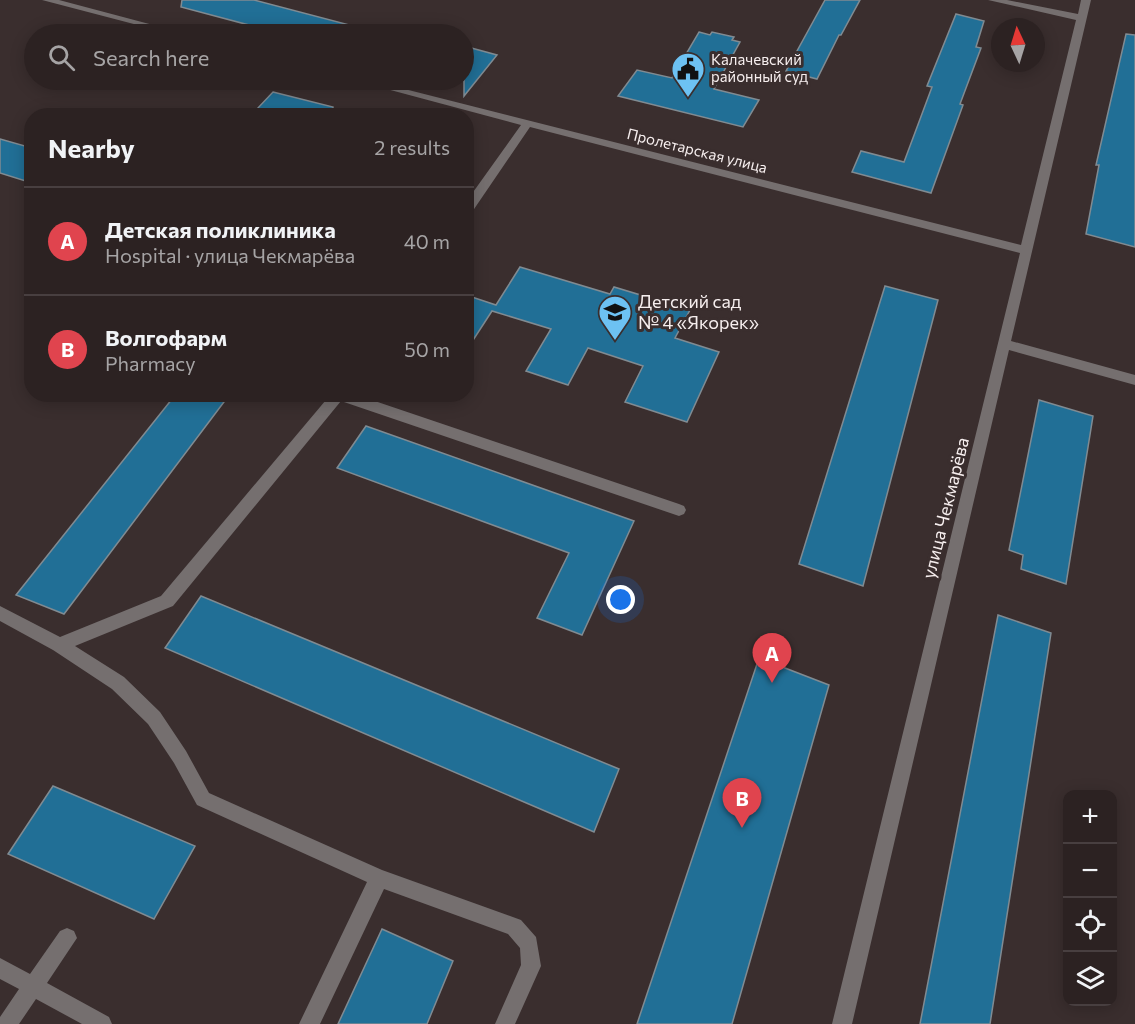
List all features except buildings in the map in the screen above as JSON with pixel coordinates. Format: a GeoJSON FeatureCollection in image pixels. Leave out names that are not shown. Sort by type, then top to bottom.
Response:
{"type":"FeatureCollection","features":[{"type":"Feature","properties":{"kind":"street"},"geometry":{"type":"LineString","coordinates":[[47,0],[142,24]]}},
{"type":"Feature","properties":{"kind":"street"},"geometry":{"type":"LineString","coordinates":[[993,0],[1082,18]]}},
{"type":"Feature","properties":{"kind":"street","name":"улица Чекмарёва"},"geometry":{"type":"LineString","coordinates":[[842,1024],[1086,0]]}},
{"type":"Feature","properties":{"kind":"street","name":"Пролетарская улица"},"geometry":{"type":"LineString","coordinates":[[398,90],[469,108]]}},
{"type":"Feature","properties":{"kind":"street","name":"Пролетарская улица"},"geometry":{"type":"LineString","coordinates":[[474,109],[1028,250]]}},
{"type":"Feature","properties":{"kind":"street"},"geometry":{"type":"LineString","coordinates":[[474,201],[528,123]]}},
{"type":"Feature","properties":{"kind":"street"},"geometry":{"type":"LineString","coordinates":[[1005,344],[1135,380]]}},
{"type":"Feature","properties":{"kind":"street"},"geometry":{"type":"LineString","coordinates":[[58,645],[167,601],[333,402]]}},
{"type":"Feature","properties":{"kind":"street"},"geometry":{"type":"LineString","coordinates":[[360,402],[679,510]]}},
{"type":"Feature","properties":{"kind":"street"},"geometry":{"type":"LineString","coordinates":[[0,613],[58,645],[118,683],[154,718],[180,757],[203,799],[379,878],[514,927],[529,944],[531,966],[505,1024]]}},
{"type":"Feature","properties":{"kind":"street"},"geometry":{"type":"LineString","coordinates":[[309,1024],[379,878]]}},
{"type":"Feature","properties":{"kind":"street"},"geometry":{"type":"LineString","coordinates":[[7,1024],[67,938]]}},
{"type":"Feature","properties":{"kind":"street"},"geometry":{"type":"LineString","coordinates":[[0,968],[102,1024]]}},
{"type":"Feature","properties":{"kind":"place","name":"Калачевский районный суд"},"geometry":{"type":"Point","coordinates":[688,98]}},
{"type":"Feature","properties":{"kind":"place","name":"Детский сад № 4 «Якорек»"},"geometry":{"type":"Point","coordinates":[615,341]}},
{"type":"Feature","properties":{"kind":"place","name":"Детская поликлиника"},"geometry":{"type":"Point","coordinates":[772,683]}},
{"type":"Feature","properties":{"kind":"place","name":"Волгофарм"},"geometry":{"type":"Point","coordinates":[742,828]}}]}
